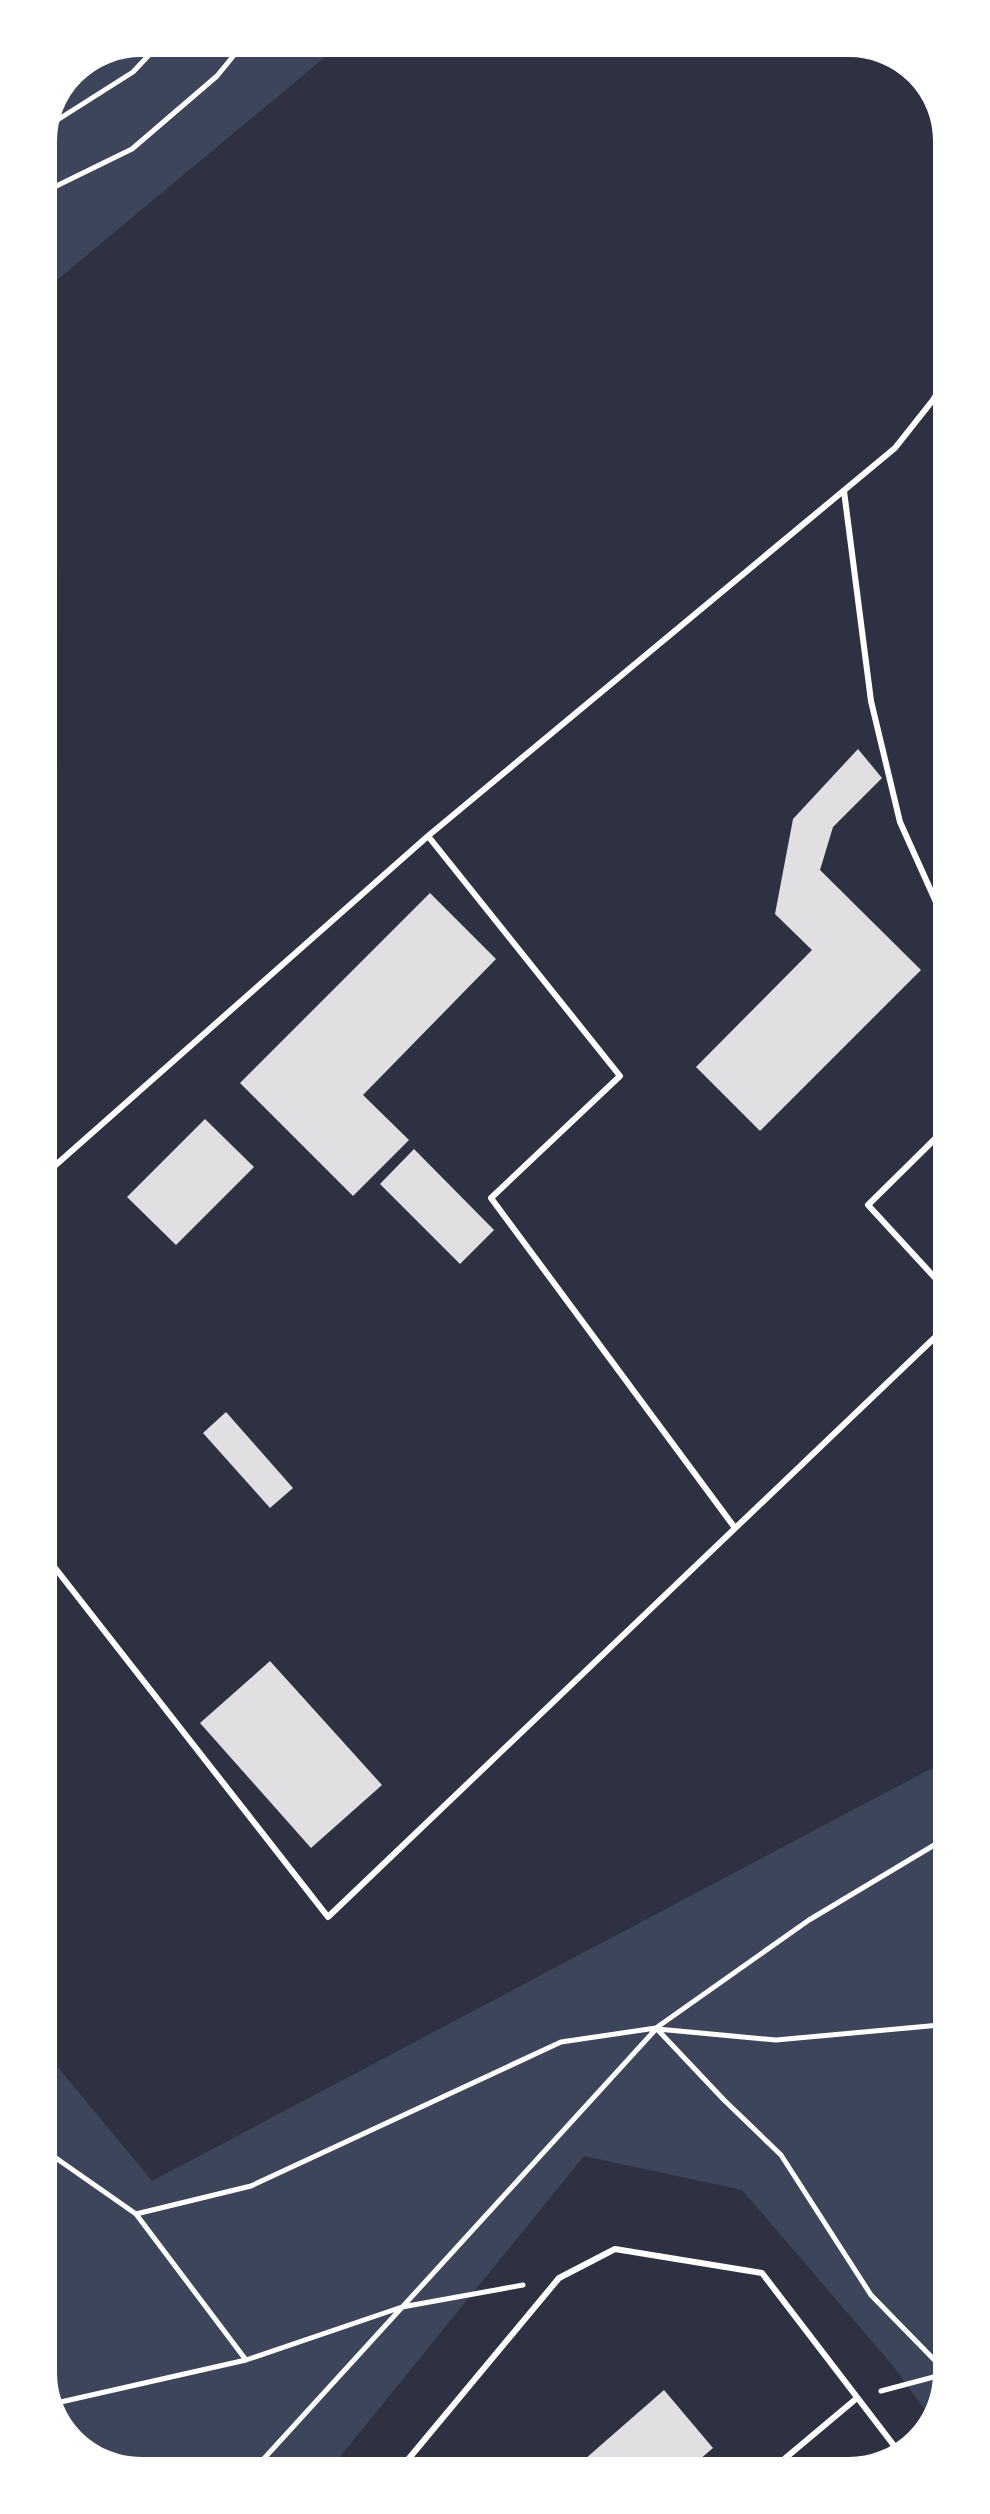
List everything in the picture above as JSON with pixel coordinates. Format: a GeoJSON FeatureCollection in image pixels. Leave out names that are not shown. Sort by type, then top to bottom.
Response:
{"type":"FeatureCollection","features":[{"type":"Feature","properties":{"kind":"lane"},"geometry":{"type":"LineString","coordinates":[[52,1168],[428,836],[895,448],[938,392]]}},
{"type":"Feature","properties":{"kind":"lane"},"geometry":{"type":"LineString","coordinates":[[844,491],[874,716],[900,822],[938,907]]}},
{"type":"Feature","properties":{"kind":"lane"},"geometry":{"type":"LineString","coordinates":[[428,836],[620,1076],[491,1198],[735,1528]]}},
{"type":"Feature","properties":{"kind":"lane"},"geometry":{"type":"LineString","coordinates":[[938,1136],[868,1205],[938,1281]]}},
{"type":"Feature","properties":{"kind":"lane"},"geometry":{"type":"LineString","coordinates":[[52,1564],[328,1917],[938,1334]]}},
{"type":"Feature","properties":{"kind":"lane"},"geometry":{"type":"LineString","coordinates":[[406,2462],[559,2278],[615,2249],[762,2273],[896,2448]]}},
{"type":"Feature","properties":{"kind":"lane"},"geometry":{"type":"LineString","coordinates":[[781,2462],[857,2398]]}},
{"type":"Feature","properties":{"kind":"path"},"geometry":{"type":"LineString","coordinates":[[54,122],[133,72],[152,52]]}},
{"type":"Feature","properties":{"kind":"path"},"geometry":{"type":"LineString","coordinates":[[52,188],[132,149],[217,76],[237,52]]}},
{"type":"Feature","properties":{"kind":"path"},"geometry":{"type":"LineString","coordinates":[[261,2462],[656,2028],[809,1920],[938,1843]]}},
{"type":"Feature","properties":{"kind":"path"},"geometry":{"type":"LineString","coordinates":[[136,2214],[251,2186],[561,2042],[656,2028],[776,2040],[938,2025]]}},
{"type":"Feature","properties":{"kind":"path"},"geometry":{"type":"LineString","coordinates":[[656,2028],[781,2155],[871,2295],[938,2365]]}},
{"type":"Feature","properties":{"kind":"path"},"geometry":{"type":"LineString","coordinates":[[52,2155],[136,2214],[246,2360]]}},
{"type":"Feature","properties":{"kind":"path"},"geometry":{"type":"LineString","coordinates":[[57,2403],[246,2360],[402,2307],[559,2278]]}},
{"type":"Feature","properties":{"kind":"path"},"geometry":{"type":"LineString","coordinates":[[857,2398],[938,2379]]}},
{"type":"Feature","properties":{"kind":"shaded area"},"geometry":{"type":"Polygon","coordinates":[[[141,52],[331,52],[52,284],[52,135],[61,101],[82,74],[107,59],[141,52]]]}},
{"type":"Feature","properties":{"kind":"shaded area"},"geometry":{"type":"Polygon","coordinates":[[[938,1765],[938,2373],[935,2396],[928,2414],[894,2367],[742,2190],[584,2156],[336,2462],[123,2460],[96,2450],[78,2436],[61,2413],[54,2391],[52,2060],[152,2181],[938,1765]]]}},
{"type":"Feature","properties":{"kind":"building"},"geometry":{"type":"Polygon","coordinates":[[[858,749],[882,778],[833,827],[820,870],[921,970],[760,1131],[696,1067],[812,950],[775,914],[793,819],[858,749]]]}},
{"type":"Feature","properties":{"kind":"building"},"geometry":{"type":"Polygon","coordinates":[[[430,893],[496,959],[363,1095],[409,1140],[353,1196],[240,1083],[430,893]]]}},
{"type":"Feature","properties":{"kind":"building"},"geometry":{"type":"Polygon","coordinates":[[[205,1119],[254,1167],[176,1245],[127,1197],[205,1119]]]}},
{"type":"Feature","properties":{"kind":"building"},"geometry":{"type":"Polygon","coordinates":[[[414,1149],[494,1230],[460,1264],[380,1184],[414,1149]]]}},
{"type":"Feature","properties":{"kind":"building"},"geometry":{"type":"Polygon","coordinates":[[[226,1412],[293,1488],[270,1508],[203,1433],[226,1412]]]}},
{"type":"Feature","properties":{"kind":"building"},"geometry":{"type":"Polygon","coordinates":[[[270,1661],[382,1785],[311,1848],[200,1723],[270,1661]]]}},
{"type":"Feature","properties":{"kind":"building"},"geometry":{"type":"Polygon","coordinates":[[[664,2390],[713,2448],[697,2462],[582,2462],[664,2390]]]}}]}
